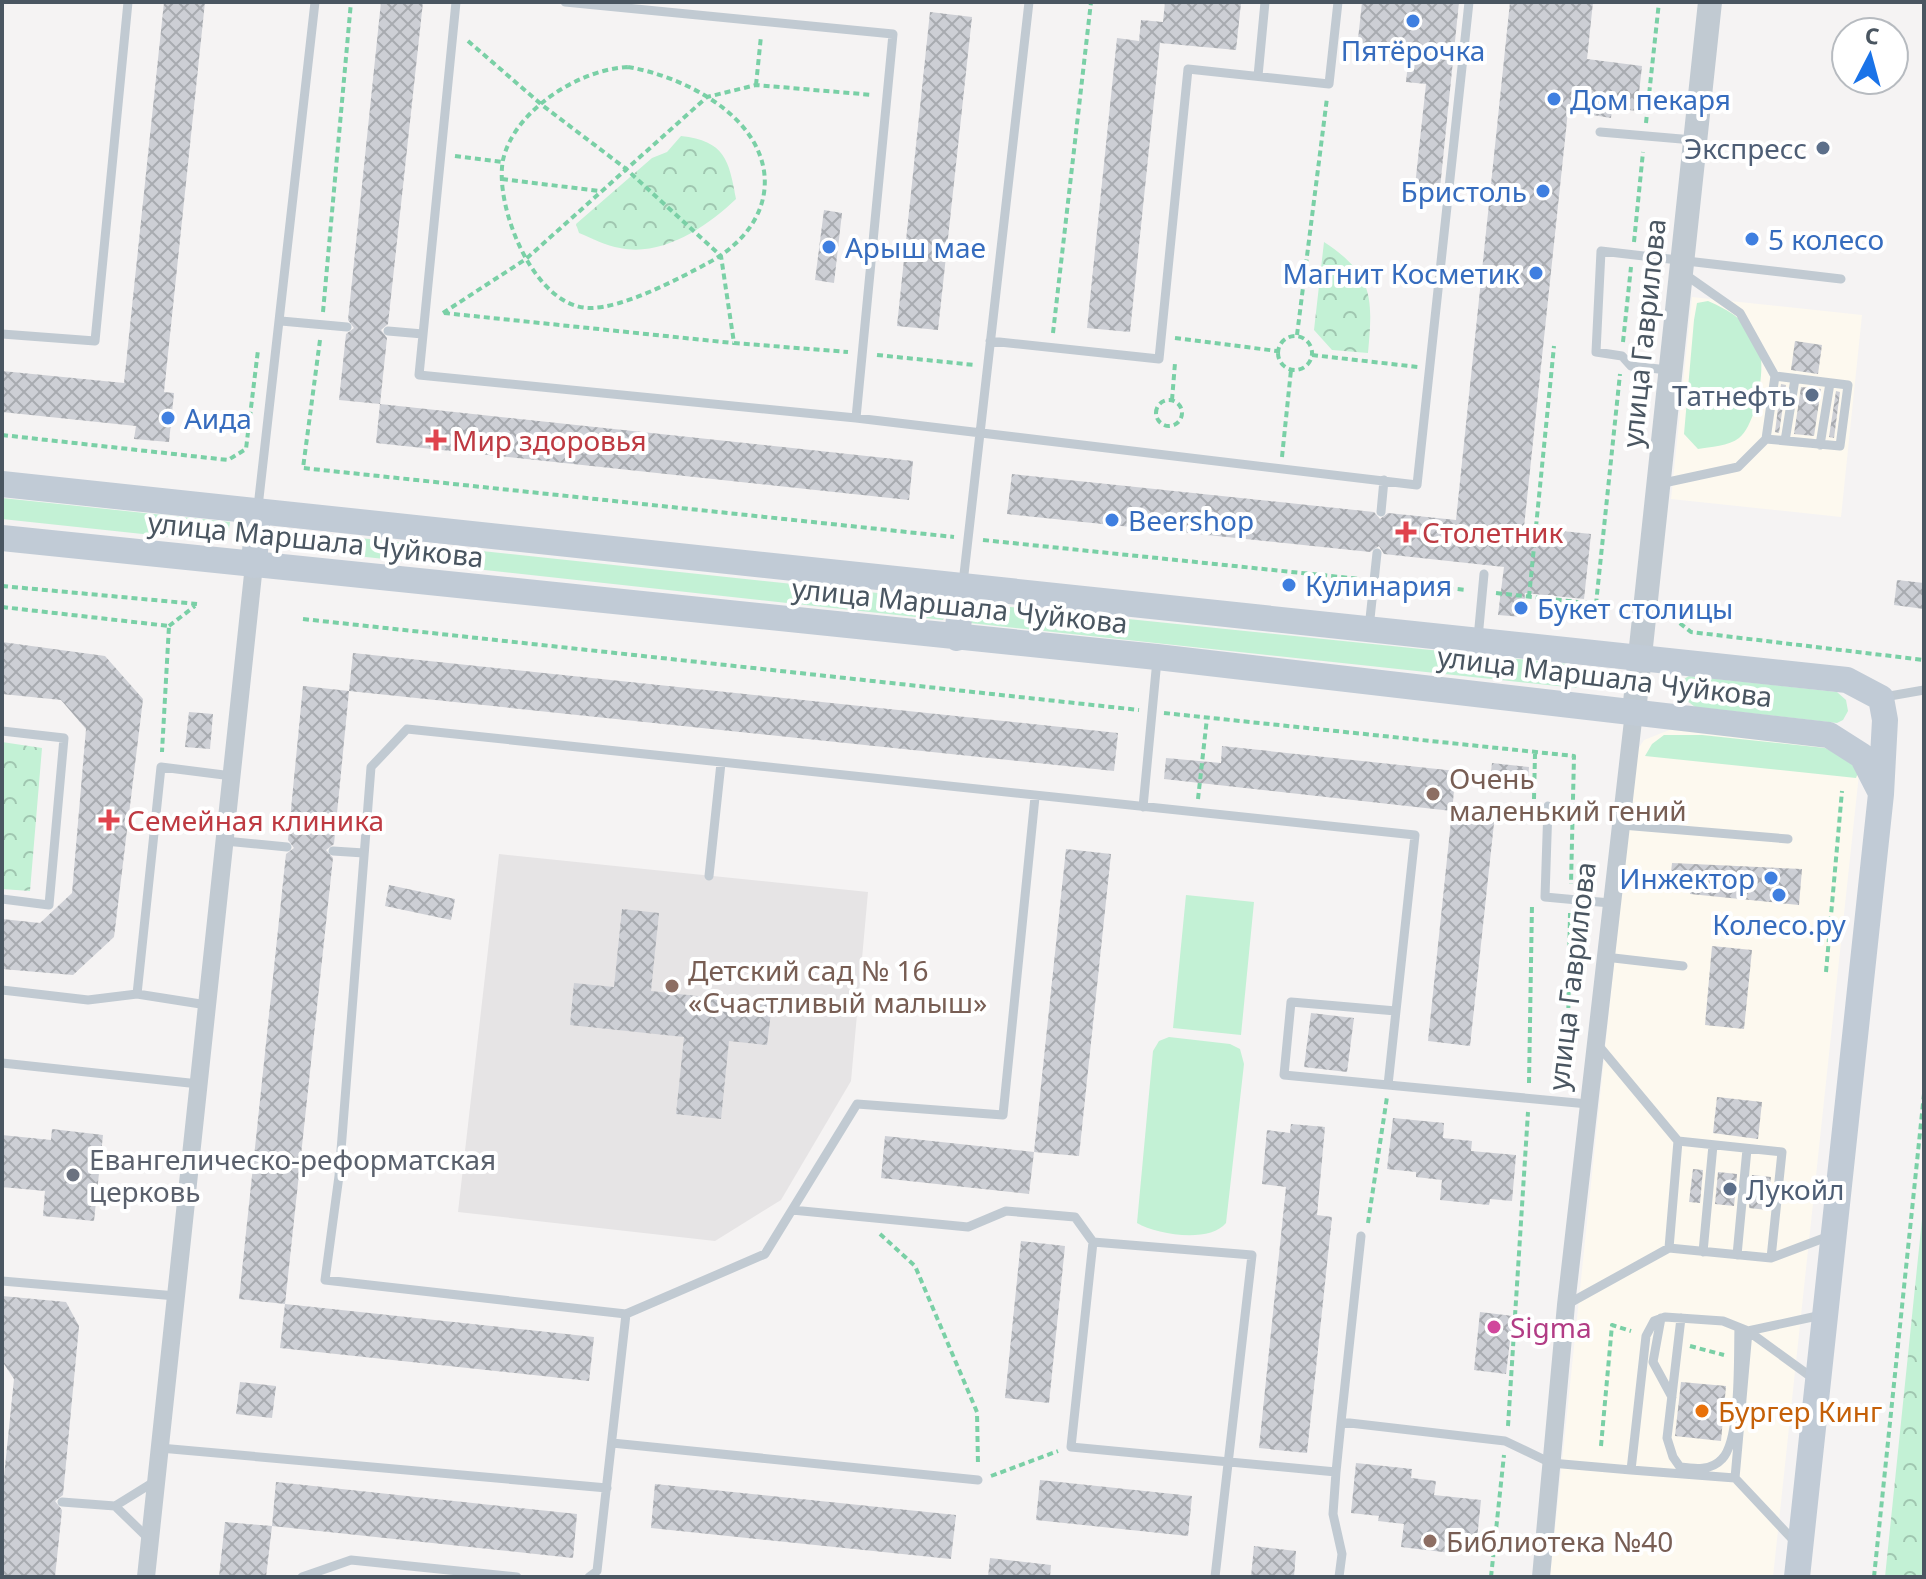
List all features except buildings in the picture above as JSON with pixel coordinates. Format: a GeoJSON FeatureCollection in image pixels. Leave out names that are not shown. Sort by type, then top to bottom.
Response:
{"type":"FeatureCollection","features":[{"type":"Feature","properties":{"kind":"main road","name":"улица Маршала Чуйкова"},"geometry":{"type":"LineString","coordinates":[[2,484],[1847,680],[1881,698]]}},
{"type":"Feature","properties":{"kind":"main road"},"geometry":{"type":"LineString","coordinates":[[254,565],[258,512]]}},
{"type":"Feature","properties":{"kind":"main road","name":"улица Маршала Чуйкова"},"geometry":{"type":"LineString","coordinates":[[2,538],[1157,657],[1829,735],[1862,756],[1881,794]]}},
{"type":"Feature","properties":{"kind":"main road"},"geometry":{"type":"LineString","coordinates":[[957,638],[962,588]]}},
{"type":"Feature","properties":{"kind":"main road"},"geometry":{"type":"LineString","coordinates":[[1797,1577],[1881,794],[1885,720],[1881,698]]}},
{"type":"Feature","properties":{"kind":"street","name":"улица Гаврилова"},"geometry":{"type":"LineString","coordinates":[[1541,1577],[1566,1305],[1610,903],[1641,657],[1710,2]]}},
{"type":"Feature","properties":{"kind":"street"},"geometry":{"type":"LineString","coordinates":[[146,1577],[254,565]]}},
{"type":"Feature","properties":{"kind":"lane"},"geometry":{"type":"LineString","coordinates":[[2,334],[95,341],[128,2]]}},
{"type":"Feature","properties":{"kind":"lane"},"geometry":{"type":"LineString","coordinates":[[258,512],[315,2]]}},
{"type":"Feature","properties":{"kind":"lane"},"geometry":{"type":"LineString","coordinates":[[456,2],[419,375],[856,418],[1417,485],[1469,2]]}},
{"type":"Feature","properties":{"kind":"lane"},"geometry":{"type":"LineString","coordinates":[[565,2],[893,34],[856,418]]}},
{"type":"Feature","properties":{"kind":"lane"},"geometry":{"type":"LineString","coordinates":[[962,588],[1029,2]]}},
{"type":"Feature","properties":{"kind":"lane"},"geometry":{"type":"LineString","coordinates":[[1258,76],[1265,2]]}},
{"type":"Feature","properties":{"kind":"lane"},"geometry":{"type":"LineString","coordinates":[[990,341],[1159,359],[1188,69],[1329,84],[1338,2]]}},
{"type":"Feature","properties":{"kind":"lane"},"geometry":{"type":"LineString","coordinates":[[1600,132],[1696,140]]}},
{"type":"Feature","properties":{"kind":"lane"},"geometry":{"type":"LineString","coordinates":[[1671,370],[1631,366],[1622,356],[1596,352],[1601,251],[1682,266],[1841,279]]}},
{"type":"Feature","properties":{"kind":"lane"},"geometry":{"type":"LineString","coordinates":[[1659,484],[1738,467],[1766,439],[1775,376],[1740,313],[1682,266]]}},
{"type":"Feature","properties":{"kind":"lane"},"geometry":{"type":"LineString","coordinates":[[281,321],[347,327]]}},
{"type":"Feature","properties":{"kind":"lane"},"geometry":{"type":"LineString","coordinates":[[388,331],[423,334]]}},
{"type":"Feature","properties":{"kind":"lane"},"geometry":{"type":"LineString","coordinates":[[1766,439],[1840,446],[1848,385],[1775,376]]}},
{"type":"Feature","properties":{"kind":"lane"},"geometry":{"type":"LineString","coordinates":[[1785,441],[1795,379]]}},
{"type":"Feature","properties":{"kind":"lane"},"geometry":{"type":"LineString","coordinates":[[1820,445],[1830,383]]}},
{"type":"Feature","properties":{"kind":"lane"},"geometry":{"type":"LineString","coordinates":[[1381,512],[1384,480]]}},
{"type":"Feature","properties":{"kind":"lane"},"geometry":{"type":"LineString","coordinates":[[1369,631],[1377,553]]}},
{"type":"Feature","properties":{"kind":"lane"},"geometry":{"type":"LineString","coordinates":[[1478,642],[1484,574]]}},
{"type":"Feature","properties":{"kind":"lane"},"geometry":{"type":"LineString","coordinates":[[1143,807],[1157,657]]}},
{"type":"Feature","properties":{"kind":"lane"},"geometry":{"type":"LineString","coordinates":[[1881,698],[1924,690]]}},
{"type":"Feature","properties":{"kind":"lane"},"geometry":{"type":"LineString","coordinates":[[1035,797],[1003,1115],[857,1104],[765,1254],[626,1314],[325,1280],[339,1176],[371,767],[407,729],[1415,835],[1388,1085]]}},
{"type":"Feature","properties":{"kind":"lane"},"geometry":{"type":"LineString","coordinates":[[2,731],[64,738],[49,905],[2,899]]}},
{"type":"Feature","properties":{"kind":"lane"},"geometry":{"type":"LineString","coordinates":[[709,876],[721,763]]}},
{"type":"Feature","properties":{"kind":"lane"},"geometry":{"type":"LineString","coordinates":[[137,994],[161,767],[232,776]]}},
{"type":"Feature","properties":{"kind":"lane"},"geometry":{"type":"LineString","coordinates":[[1548,806],[1545,897],[1610,903]]}},
{"type":"Feature","properties":{"kind":"lane"},"geometry":{"type":"LineString","coordinates":[[1622,825],[1788,839]]}},
{"type":"Feature","properties":{"kind":"lane"},"geometry":{"type":"LineString","coordinates":[[225,841],[287,847]]}},
{"type":"Feature","properties":{"kind":"lane"},"geometry":{"type":"LineString","coordinates":[[333,851],[364,853]]}},
{"type":"Feature","properties":{"kind":"lane"},"geometry":{"type":"LineString","coordinates":[[1605,957],[1683,966]]}},
{"type":"Feature","properties":{"kind":"lane"},"geometry":{"type":"LineString","coordinates":[[2,990],[88,1000],[137,994],[207,1005]]}},
{"type":"Feature","properties":{"kind":"lane"},"geometry":{"type":"LineString","coordinates":[[1396,1011],[1291,1002],[1284,1075],[1588,1104]]}},
{"type":"Feature","properties":{"kind":"lane"},"geometry":{"type":"LineString","coordinates":[[1596,1042],[1678,1141],[1782,1152],[1771,1258]]}},
{"type":"Feature","properties":{"kind":"lane"},"geometry":{"type":"LineString","coordinates":[[2,1063],[199,1084]]}},
{"type":"Feature","properties":{"kind":"lane"},"geometry":{"type":"LineString","coordinates":[[1669,1248],[1678,1141]]}},
{"type":"Feature","properties":{"kind":"lane"},"geometry":{"type":"LineString","coordinates":[[1703,1252],[1713,1145]]}},
{"type":"Feature","properties":{"kind":"lane"},"geometry":{"type":"LineString","coordinates":[[1737,1255],[1747,1149]]}},
{"type":"Feature","properties":{"kind":"lane"},"geometry":{"type":"LineString","coordinates":[[792,1210],[968,1227],[1006,1211],[1075,1217],[1093,1242],[1071,1447],[1336,1472]]}},
{"type":"Feature","properties":{"kind":"lane"},"geometry":{"type":"LineString","coordinates":[[1566,1305],[1669,1248],[1771,1258],[1835,1234]]}},
{"type":"Feature","properties":{"kind":"lane"},"geometry":{"type":"LineString","coordinates":[[1339,1577],[1342,1554],[1333,1514],[1361,1236]]}},
{"type":"Feature","properties":{"kind":"lane"},"geometry":{"type":"LineString","coordinates":[[1093,1242],[1252,1255],[1215,1577]]}},
{"type":"Feature","properties":{"kind":"lane"},"geometry":{"type":"LineString","coordinates":[[2,1281],[176,1296]]}},
{"type":"Feature","properties":{"kind":"lane"},"geometry":{"type":"LineString","coordinates":[[596,1575],[626,1314]]}},
{"type":"Feature","properties":{"kind":"lane"},"geometry":{"type":"LineString","coordinates":[[1744,1330],[1825,1314]]}},
{"type":"Feature","properties":{"kind":"lane"},"geometry":{"type":"LineString","coordinates":[[1631,1470],[1646,1336],[1654,1321],[1661,1318],[1723,1321],[1744,1330],[1817,1381]]}},
{"type":"Feature","properties":{"kind":"lane"},"geometry":{"type":"LineString","coordinates":[[1661,1318],[1653,1362],[1672,1397]]}},
{"type":"Feature","properties":{"kind":"lane"},"geometry":{"type":"LineString","coordinates":[[1681,1318],[1667,1438],[1680,1467],[1714,1466],[1730,1447],[1744,1330]]}},
{"type":"Feature","properties":{"kind":"lane"},"geometry":{"type":"LineString","coordinates":[[1735,1478],[1744,1330]]}},
{"type":"Feature","properties":{"kind":"lane"},"geometry":{"type":"LineString","coordinates":[[1341,1422],[1505,1441],[1551,1463],[1735,1478],[1800,1547]]}},
{"type":"Feature","properties":{"kind":"lane"},"geometry":{"type":"LineString","coordinates":[[612,1443],[978,1480]]}},
{"type":"Feature","properties":{"kind":"lane"},"geometry":{"type":"LineString","coordinates":[[160,1448],[607,1488]]}},
{"type":"Feature","properties":{"kind":"lane"},"geometry":{"type":"LineString","coordinates":[[62,1502],[115,1506],[157,1480]]}},
{"type":"Feature","properties":{"kind":"lane"},"geometry":{"type":"LineString","coordinates":[[115,1506],[150,1540]]}},
{"type":"Feature","properties":{"kind":"lane"},"geometry":{"type":"LineString","coordinates":[[302,1577],[351,1560],[517,1577]]}},
{"type":"Feature","properties":{"kind":"path"},"geometry":{"type":"LineString","coordinates":[[303,468],[322,325],[351,2]]}},
{"type":"Feature","properties":{"kind":"path"},"geometry":{"type":"LineString","coordinates":[[1051,348],[1091,2]]}},
{"type":"Feature","properties":{"kind":"path"},"geometry":{"type":"LineString","coordinates":[[756,85],[762,21]]}},
{"type":"Feature","properties":{"kind":"path"},"geometry":{"type":"LineString","coordinates":[[453,28],[542,105],[625,168],[721,256],[734,343]]}},
{"type":"Feature","properties":{"kind":"path"},"geometry":{"type":"LineString","coordinates":[[628,67],[658,74],[707,97],[754,141],[765,177],[762,207],[754,224],[721,256],[672,282],[592,308],[567,303],[553,294],[526,259],[508,214],[502,179],[503,162],[520,125],[570,85],[607,68],[628,67]]}},
{"type":"Feature","properties":{"kind":"path"},"geometry":{"type":"LineString","coordinates":[[1297,335],[1329,84]]}},
{"type":"Feature","properties":{"kind":"path"},"geometry":{"type":"LineString","coordinates":[[443,313],[526,259],[707,97],[756,85],[887,96]]}},
{"type":"Feature","properties":{"kind":"path"},"geometry":{"type":"LineString","coordinates":[[441,155],[503,162]]}},
{"type":"Feature","properties":{"kind":"path"},"geometry":{"type":"LineString","coordinates":[[502,179],[600,191]]}},
{"type":"Feature","properties":{"kind":"path"},"geometry":{"type":"LineString","coordinates":[[425,312],[986,366]]}},
{"type":"Feature","properties":{"kind":"path"},"geometry":{"type":"LineString","coordinates":[[1297,335],[1306,339],[1312,355],[1305,368],[1291,370],[1283,365],[1277,351],[1288,336],[1297,335]]}},
{"type":"Feature","properties":{"kind":"path"},"geometry":{"type":"LineString","coordinates":[[1160,336],[1277,351]]}},
{"type":"Feature","properties":{"kind":"path"},"geometry":{"type":"LineString","coordinates":[[1172,400],[1176,338]]}},
{"type":"Feature","properties":{"kind":"path"},"geometry":{"type":"LineString","coordinates":[[1529,597],[1554,346]]}},
{"type":"Feature","properties":{"kind":"path"},"geometry":{"type":"LineString","coordinates":[[1312,355],[1428,368]]}},
{"type":"Feature","properties":{"kind":"path"},"geometry":{"type":"LineString","coordinates":[[1280,467],[1291,370]]}},
{"type":"Feature","properties":{"kind":"path"},"geometry":{"type":"LineString","coordinates":[[1172,400],[1181,406],[1182,416],[1177,424],[1167,426],[1158,420],[1157,410],[1162,402],[1172,400]]}},
{"type":"Feature","properties":{"kind":"path"},"geometry":{"type":"LineString","coordinates":[[2,435],[228,460]]}},
{"type":"Feature","properties":{"kind":"path"},"geometry":{"type":"LineString","coordinates":[[2,587],[197,604],[169,626],[2,607]]}},
{"type":"Feature","properties":{"kind":"path"},"geometry":{"type":"LineString","coordinates":[[1672,617],[1691,632],[1924,660]]}},
{"type":"Feature","properties":{"kind":"path"},"geometry":{"type":"LineString","coordinates":[[303,619],[1574,756],[1567,1103]]}},
{"type":"Feature","properties":{"kind":"path"},"geometry":{"type":"LineString","coordinates":[[161,767],[169,626]]}},
{"type":"Feature","properties":{"kind":"path"},"geometry":{"type":"LineString","coordinates":[[1197,813],[1207,718]]}},
{"type":"Feature","properties":{"kind":"path"},"geometry":{"type":"LineString","coordinates":[[1534,801],[1535,754]]}},
{"type":"Feature","properties":{"kind":"path"},"geometry":{"type":"LineString","coordinates":[[1826,972],[1842,791]]}},
{"type":"Feature","properties":{"kind":"path"},"geometry":{"type":"LineString","coordinates":[[1491,1577],[1505,1441],[1529,1100],[1533,895]]}},
{"type":"Feature","properties":{"kind":"path"},"geometry":{"type":"LineString","coordinates":[[1361,1236],[1369,1219],[1388,1085]]}},
{"type":"Feature","properties":{"kind":"path"},"geometry":{"type":"LineString","coordinates":[[1874,1577],[1924,1094]]}},
{"type":"Feature","properties":{"kind":"path"},"geometry":{"type":"LineString","coordinates":[[860,1216],[915,1266],[977,1412],[978,1480],[1071,1447]]}},
{"type":"Feature","properties":{"kind":"shaded area"},"geometry":{"type":"Polygon","coordinates":[[[1692,297],[1862,315],[1841,517],[1671,499],[1692,297]]]}},
{"type":"Feature","properties":{"kind":"shaded area"},"geometry":{"type":"Polygon","coordinates":[[[1672,729],[1830,747],[1859,774],[1773,1577],[1550,1577],[1636,752],[1644,740],[1672,729]]]}},
{"type":"Feature","properties":{"kind":"shaded area","name":"Детский сад № 16 «Счастливый малыш»"},"geometry":{"type":"Polygon","coordinates":[[[499,854],[868,892],[851,1081],[781,1200],[715,1241],[458,1212],[499,854]]]}},
{"type":"Feature","properties":{"kind":"green space"},"geometry":{"type":"Polygon","coordinates":[[[681,136],[707,142],[716,148],[731,173],[736,199],[698,229],[668,244],[652,248],[636,250],[615,247],[579,233],[576,224],[652,158],[667,152],[681,136]]]}},
{"type":"Feature","properties":{"kind":"green space"},"geometry":{"type":"Polygon","coordinates":[[[1324,242],[1353,266],[1367,289],[1370,317],[1368,353],[1332,350],[1314,330],[1324,242]]]}},
{"type":"Feature","properties":{"kind":"green space"},"geometry":{"type":"Polygon","coordinates":[[[1708,301],[1738,318],[1754,336],[1761,353],[1761,379],[1751,420],[1739,438],[1698,449],[1684,434],[1697,303],[1708,301]]]}},
{"type":"Feature","properties":{"kind":"green space"},"geometry":{"type":"Polygon","coordinates":[[[2,498],[230,522],[227,543],[2,519],[2,498]]]}},
{"type":"Feature","properties":{"kind":"green space"},"geometry":{"type":"Polygon","coordinates":[[[294,531],[944,600],[949,610],[943,620],[293,549],[290,539],[294,531]]]}},
{"type":"Feature","properties":{"kind":"green space"},"geometry":{"type":"Polygon","coordinates":[[[971,603],[1578,665],[1583,678],[1576,688],[970,623],[971,603]]]}},
{"type":"Feature","properties":{"kind":"green space"},"geometry":{"type":"Polygon","coordinates":[[[1689,676],[1837,692],[1846,700],[1848,711],[1837,723],[1695,707],[1681,696],[1682,680],[1689,676]]]}},
{"type":"Feature","properties":{"kind":"green space"},"geometry":{"type":"Polygon","coordinates":[[[1664,735],[1702,735],[1825,748],[1848,759],[1858,773],[1856,778],[1645,756],[1652,744],[1664,735]]]}},
{"type":"Feature","properties":{"kind":"green space"},"geometry":{"type":"Polygon","coordinates":[[[2,742],[42,748],[30,891],[2,889],[2,742]]]}},
{"type":"Feature","properties":{"kind":"green space"},"geometry":{"type":"Polygon","coordinates":[[[1186,895],[1254,902],[1241,1035],[1173,1028],[1186,895]]]}},
{"type":"Feature","properties":{"kind":"green space"},"geometry":{"type":"Polygon","coordinates":[[[1169,1037],[1230,1044],[1240,1049],[1244,1064],[1226,1223],[1208,1233],[1170,1234],[1137,1223],[1153,1051],[1159,1041],[1169,1037]]]}},
{"type":"Feature","properties":{"kind":"green space"},"geometry":{"type":"Polygon","coordinates":[[[1924,1200],[1924,1577],[1885,1577],[1924,1200]]]}},
{"type":"Feature","properties":{"kind":"place","name":"Пятёрочка"},"geometry":{"type":"Point","coordinates":[1413,21]}},
{"type":"Feature","properties":{"kind":"place","name":"Дом пекаря"},"geometry":{"type":"Point","coordinates":[1554,99]}},
{"type":"Feature","properties":{"kind":"place","name":"Экспресс"},"geometry":{"type":"Point","coordinates":[1823,148]}},
{"type":"Feature","properties":{"kind":"place","name":"Бристоль"},"geometry":{"type":"Point","coordinates":[1543,191]}},
{"type":"Feature","properties":{"kind":"place","name":"5 колесо"},"geometry":{"type":"Point","coordinates":[1752,239]}},
{"type":"Feature","properties":{"kind":"place","name":"Арыш мае"},"geometry":{"type":"Point","coordinates":[829,247]}},
{"type":"Feature","properties":{"kind":"place","name":"Магнит Косметик"},"geometry":{"type":"Point","coordinates":[1536,273]}},
{"type":"Feature","properties":{"kind":"place","name":"Татнефть"},"geometry":{"type":"Point","coordinates":[1812,395]}},
{"type":"Feature","properties":{"kind":"place","name":"Аида"},"geometry":{"type":"Point","coordinates":[168,418]}},
{"type":"Feature","properties":{"kind":"place","name":"Мир здоровья"},"geometry":{"type":"Point","coordinates":[436,440]}},
{"type":"Feature","properties":{"kind":"place","name":"Beershop"},"geometry":{"type":"Point","coordinates":[1112,520]}},
{"type":"Feature","properties":{"kind":"place","name":"Столетник"},"geometry":{"type":"Point","coordinates":[1406,532]}},
{"type":"Feature","properties":{"kind":"place","name":"Кулинария"},"geometry":{"type":"Point","coordinates":[1289,585]}},
{"type":"Feature","properties":{"kind":"place","name":"Букет столицы"},"geometry":{"type":"Point","coordinates":[1521,608]}},
{"type":"Feature","properties":{"kind":"place","name":"Очень маленький гений"},"geometry":{"type":"Point","coordinates":[1433,794]}},
{"type":"Feature","properties":{"kind":"place","name":"Семейная клиника"},"geometry":{"type":"Point","coordinates":[109,820]}},
{"type":"Feature","properties":{"kind":"place","name":"Инжектор"},"geometry":{"type":"Point","coordinates":[1771,878]}},
{"type":"Feature","properties":{"kind":"place","name":"Колесо.ру"},"geometry":{"type":"Point","coordinates":[1779,895]}},
{"type":"Feature","properties":{"kind":"place","name":"Детский сад № 16 «Счастливый малыш»"},"geometry":{"type":"Point","coordinates":[672,986]}},
{"type":"Feature","properties":{"kind":"place","name":"Евангелическо-реформатская церковь"},"geometry":{"type":"Point","coordinates":[73,1175]}},
{"type":"Feature","properties":{"kind":"place","name":"Лукойл"},"geometry":{"type":"Point","coordinates":[1730,1189]}},
{"type":"Feature","properties":{"kind":"place","name":"Sigma"},"geometry":{"type":"Point","coordinates":[1494,1327]}},
{"type":"Feature","properties":{"kind":"place","name":"Бургер Кинг"},"geometry":{"type":"Point","coordinates":[1702,1411]}},
{"type":"Feature","properties":{"kind":"place","name":"Библиотека №40"},"geometry":{"type":"Point","coordinates":[1430,1541]}}]}
